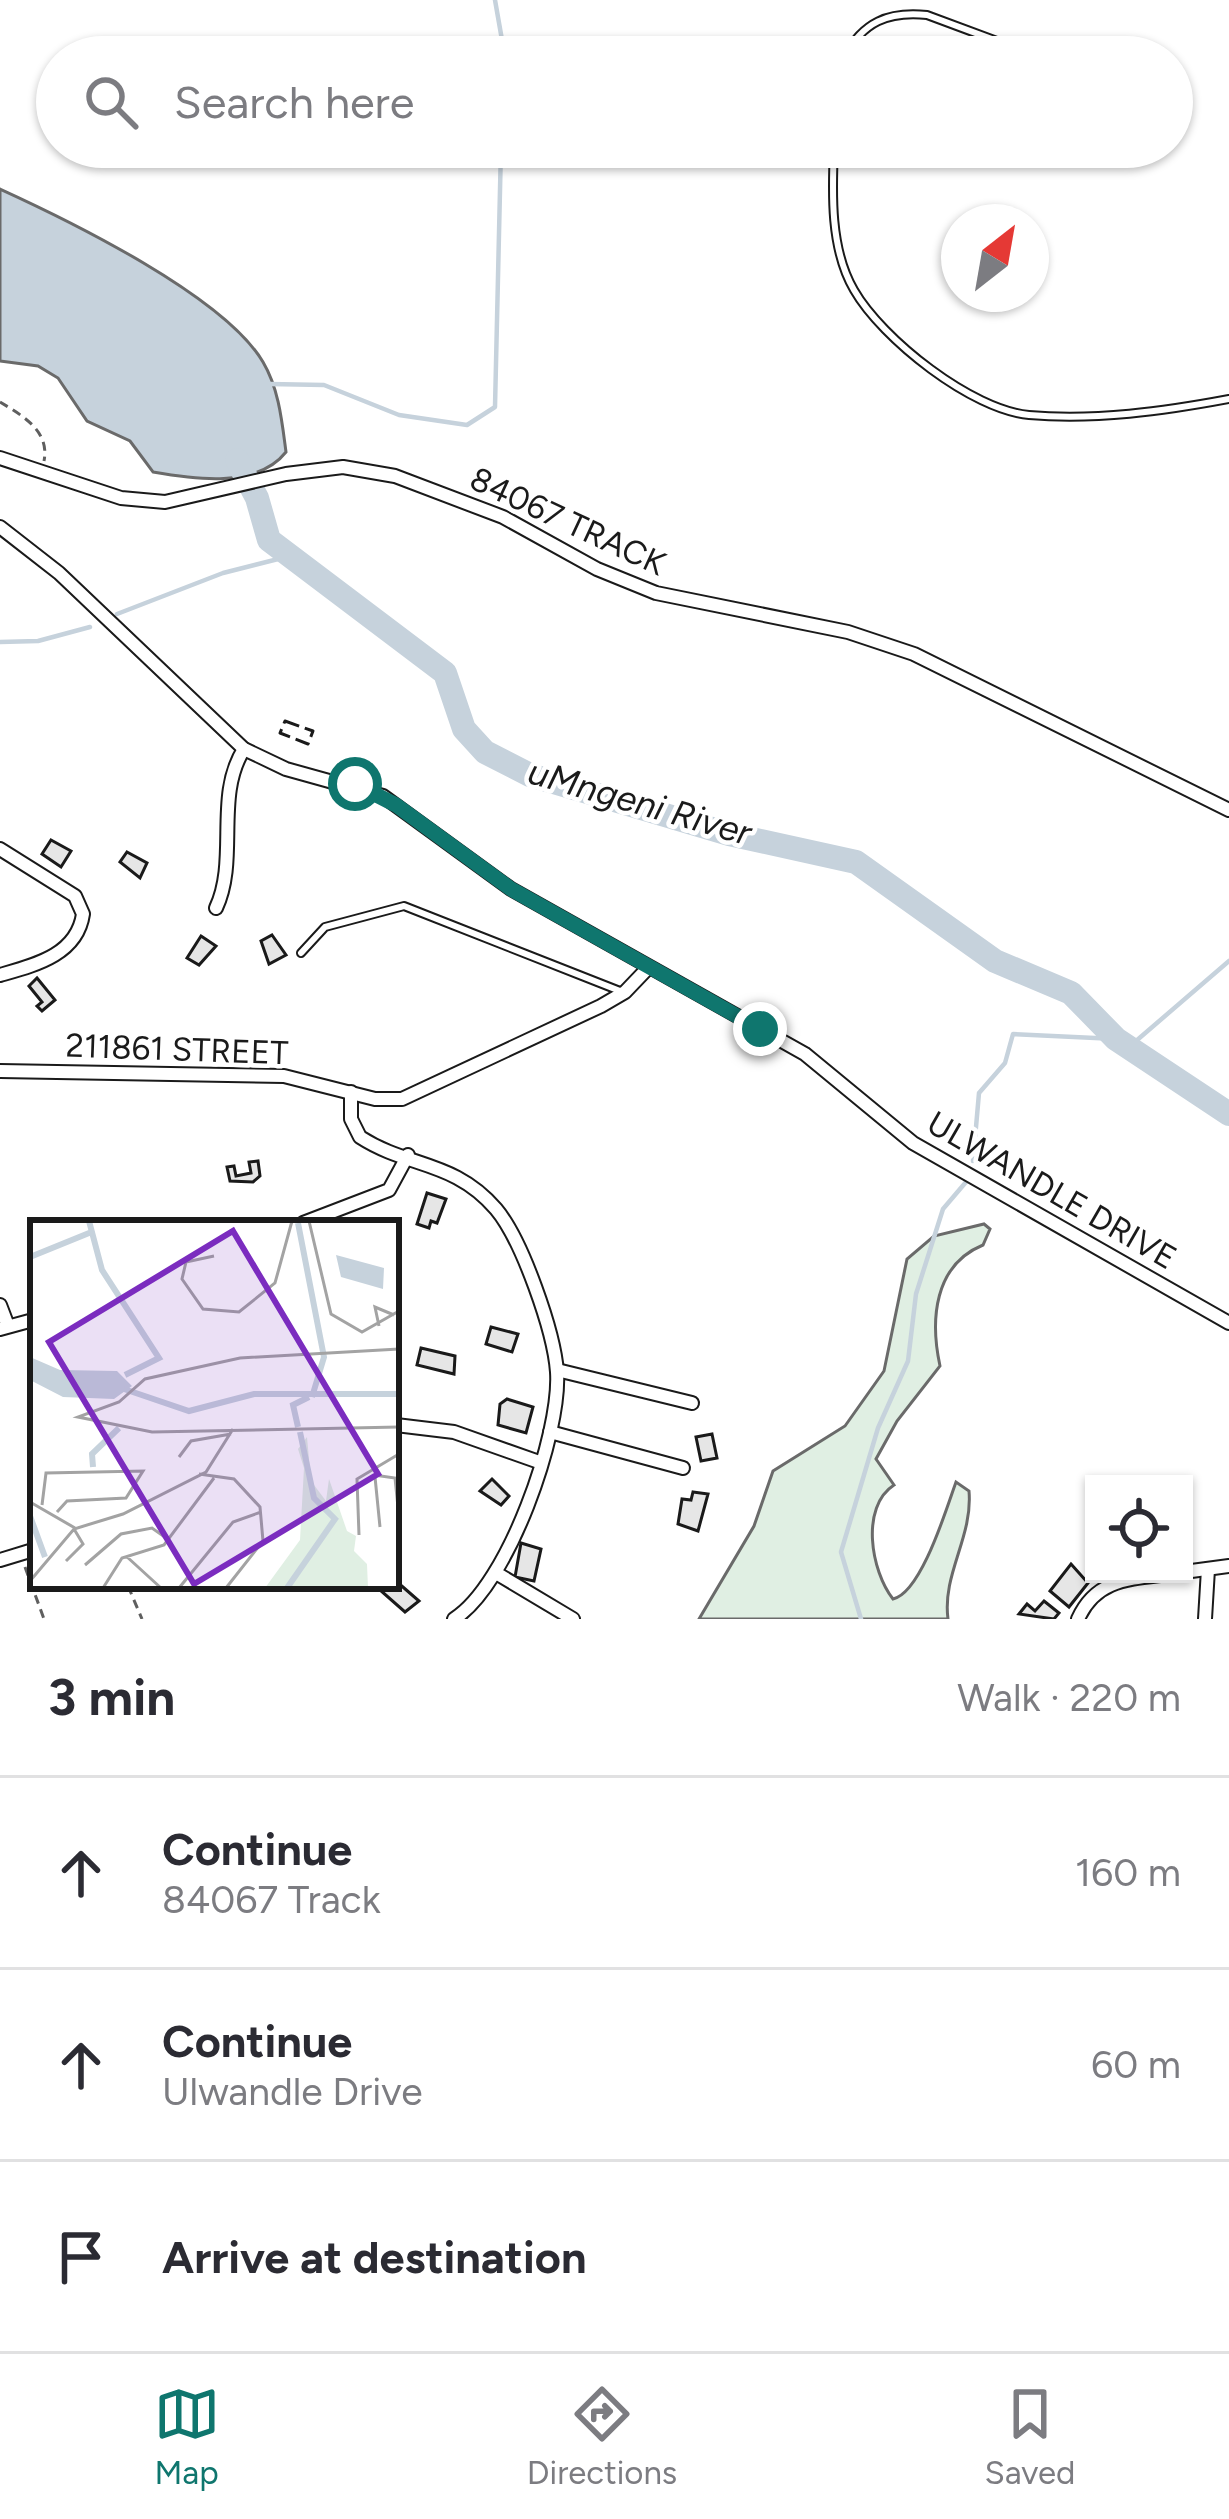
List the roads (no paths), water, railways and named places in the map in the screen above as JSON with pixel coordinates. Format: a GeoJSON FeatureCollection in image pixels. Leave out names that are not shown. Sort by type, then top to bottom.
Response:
{"type":"FeatureCollection","features":[{"type":"Feature","properties":{"kind":"street","name":"84067 TRACK"},"geometry":{"type":"LineString","coordinates":[[0,458],[121,498],[165,502],[286,473],[343,467],[395,476],[503,517],[597,569],[656,593],[888,644],[1229,810]]}},
{"type":"Feature","properties":{"kind":"street"},"geometry":{"type":"LineString","coordinates":[[0,527],[59,573],[244,749],[286,769],[383,796],[498,881],[647,969],[625,992],[414,1096],[387,1101],[351,1092],[351,1120],[360,1137],[460,1178],[505,1220],[529,1277],[557,1370],[550,1432],[496,1573],[479,1598],[454,1619]]}},
{"type":"Feature","properties":{"kind":"street"},"geometry":{"type":"LineString","coordinates":[[216,908],[228,864],[227,810],[244,749]]}},
{"type":"Feature","properties":{"kind":"street"},"geometry":{"type":"LineString","coordinates":[[0,850],[75,896],[83,908],[80,931],[47,960],[0,974]]}},
{"type":"Feature","properties":{"kind":"street","name":"ULWANDLE DRIVE"},"geometry":{"type":"LineString","coordinates":[[647,969],[805,1054],[913,1143],[1229,1323]]}},
{"type":"Feature","properties":{"kind":"street","name":"211861 STREET"},"geometry":{"type":"LineString","coordinates":[[0,1071],[284,1076],[351,1092]]}},
{"type":"Feature","properties":{"kind":"street"},"geometry":{"type":"LineString","coordinates":[[311,1220],[389,1190],[408,1155]]}},
{"type":"Feature","properties":{"kind":"street"},"geometry":{"type":"LineString","coordinates":[[0,1305],[4,1328]]}},
{"type":"Feature","properties":{"kind":"street"},"geometry":{"type":"LineString","coordinates":[[557,1370],[692,1403]]}},
{"type":"Feature","properties":{"kind":"street"},"geometry":{"type":"LineString","coordinates":[[399,1426],[454,1432],[539,1462]]}},
{"type":"Feature","properties":{"kind":"street"},"geometry":{"type":"LineString","coordinates":[[550,1432],[683,1468]]}},
{"type":"Feature","properties":{"kind":"street"},"geometry":{"type":"LineString","coordinates":[[0,1561],[26,1552]]}},
{"type":"Feature","properties":{"kind":"street"},"geometry":{"type":"LineString","coordinates":[[1193,1571],[1229,1566]]}},
{"type":"Feature","properties":{"kind":"street"},"geometry":{"type":"LineString","coordinates":[[1208,1569],[1209,1618]]}},
{"type":"Feature","properties":{"kind":"street"},"geometry":{"type":"LineString","coordinates":[[496,1573],[573,1619]]}},
{"type":"Feature","properties":{"kind":"street"},"geometry":{"type":"LineString","coordinates":[[1078,1619],[1106,1584],[1112,1583]]}},
{"type":"Feature","properties":{"kind":"lane"},"geometry":{"type":"LineString","coordinates":[[860,36],[869,25],[907,13],[927,15],[984,36]]}},
{"type":"Feature","properties":{"kind":"lane"},"geometry":{"type":"LineString","coordinates":[[834,168],[836,239],[854,291],[874,316],[961,390],[1026,415],[1182,408],[1229,399]]}},
{"type":"Feature","properties":{"kind":"lane"},"geometry":{"type":"LineString","coordinates":[[301,953],[325,926],[404,906],[625,992]]}},
{"type":"Feature","properties":{"kind":"waterway"},"geometry":{"type":"LineString","coordinates":[[495,0],[501,36]]}},
{"type":"Feature","properties":{"kind":"waterway"},"geometry":{"type":"LineString","coordinates":[[269,384],[324,385],[399,415],[467,425],[495,407],[501,168]]}},
{"type":"Feature","properties":{"kind":"waterway","name":"uMngeni River"},"geometry":{"type":"LineString","coordinates":[[237,460],[257,498],[269,540],[445,673],[464,729],[485,752],[530,775],[729,834],[856,862],[995,961],[1071,993],[1116,1039],[1229,1114]]}},
{"type":"Feature","properties":{"kind":"waterway"},"geometry":{"type":"LineString","coordinates":[[117,614],[223,573],[294,555]]}},
{"type":"Feature","properties":{"kind":"waterway"},"geometry":{"type":"LineString","coordinates":[[0,642],[38,641],[90,627]]}},
{"type":"Feature","properties":{"kind":"waterway"},"geometry":{"type":"LineString","coordinates":[[1129,1047],[1229,961]]}},
{"type":"Feature","properties":{"kind":"waterway"},"geometry":{"type":"LineString","coordinates":[[973,1161],[979,1093],[1005,1063],[1013,1034],[1116,1039]]}},
{"type":"Feature","properties":{"kind":"waterway"},"geometry":{"type":"LineString","coordinates":[[861,1619],[841,1552],[878,1428],[908,1361],[916,1294],[943,1209],[966,1182]]}}]}
